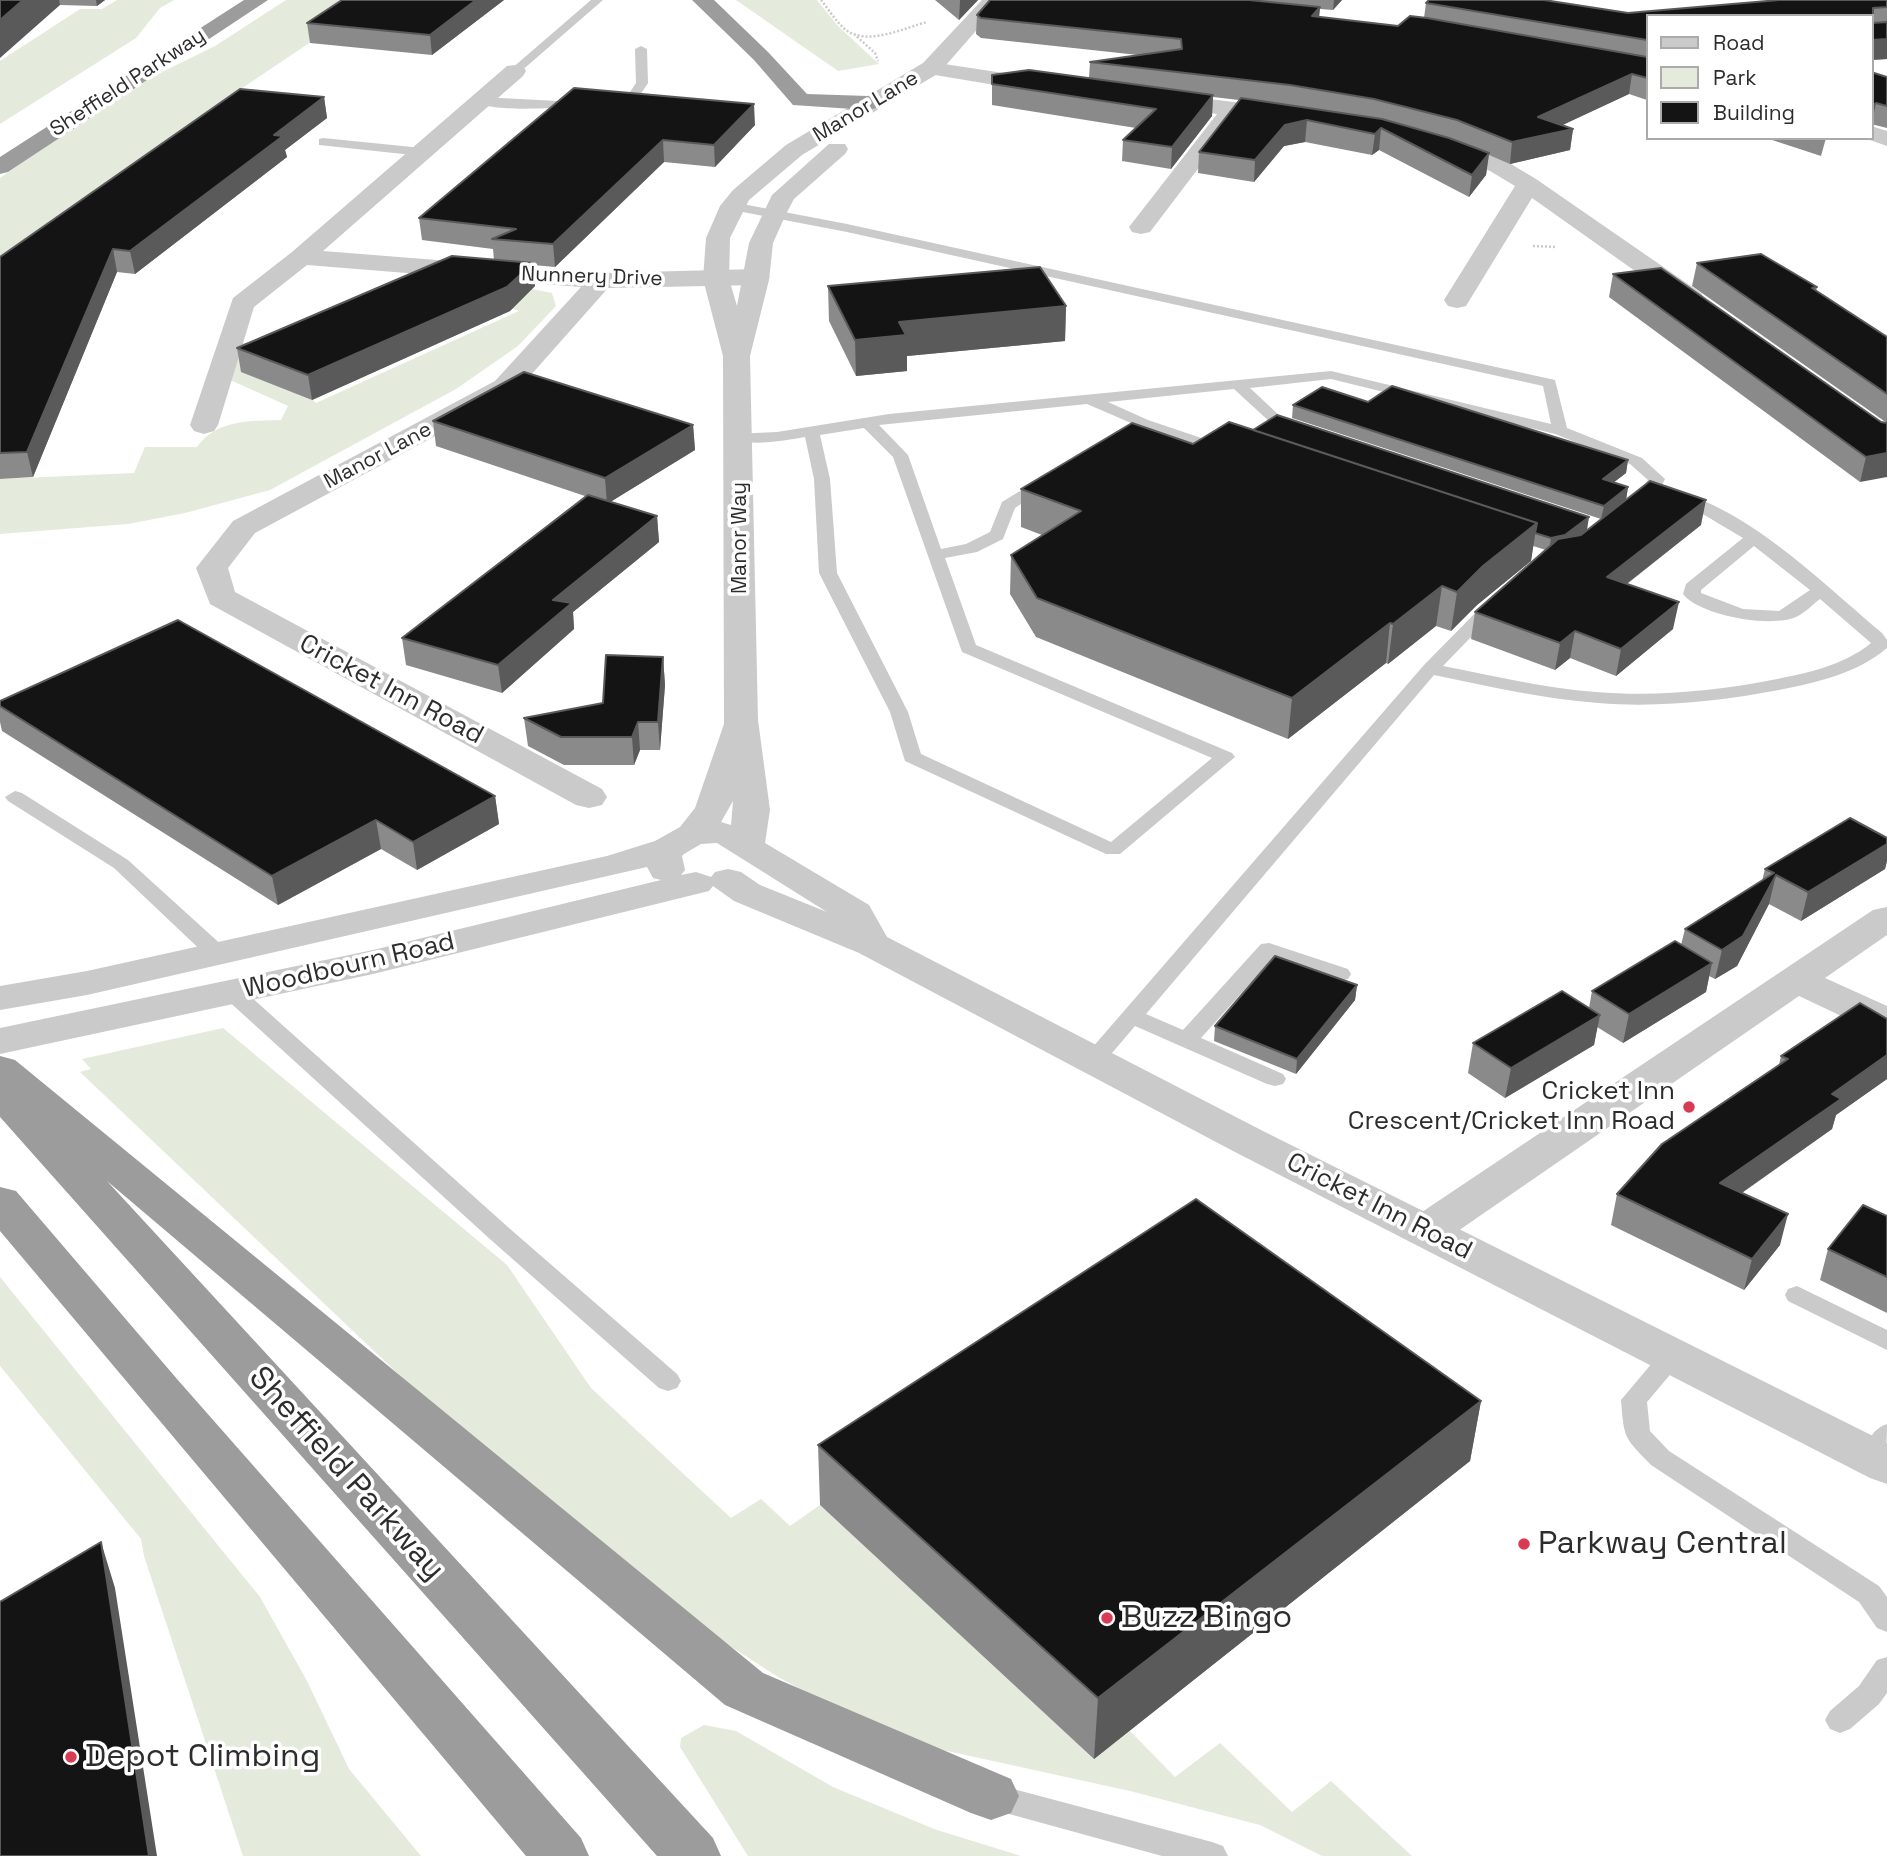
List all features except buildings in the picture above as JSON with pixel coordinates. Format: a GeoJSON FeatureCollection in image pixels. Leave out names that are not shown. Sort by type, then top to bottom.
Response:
{"type":"FeatureCollection","features":[{"type":"Feature","properties":{"kind":"highway","name":"Sheffield Parkway"},"geometry":{"type":"LineString","coordinates":[[165,35],[221,0]]}},
{"type":"Feature","properties":{"kind":"highway","name":"Sheffield Parkway"},"geometry":{"type":"LineString","coordinates":[[0,167],[258,0]]}},
{"type":"Feature","properties":{"kind":"highway"},"geometry":{"type":"LineString","coordinates":[[702,0],[761,56],[801,100],[851,125]]}},
{"type":"Feature","properties":{"kind":"highway"},"geometry":{"type":"LineString","coordinates":[[801,100],[879,99]]}},
{"type":"Feature","properties":{"kind":"highway","name":"Sheffield Parkway"},"geometry":{"type":"LineString","coordinates":[[5,1071],[693,1856]]}},
{"type":"Feature","properties":{"kind":"highway"},"geometry":{"type":"LineString","coordinates":[[5,1071],[744,1689],[991,1796]]}},
{"type":"Feature","properties":{"kind":"highway"},"geometry":{"type":"LineString","coordinates":[[0,1202],[160,1392],[561,1856]]}},
{"type":"Feature","properties":{"kind":"street","name":"Manor Lane"},"geometry":{"type":"LineString","coordinates":[[732,206],[794,150],[851,125],[879,99],[931,68],[986,8]]}},
{"type":"Feature","properties":{"kind":"street"},"geometry":{"type":"LineString","coordinates":[[931,68],[1072,90]]}},
{"type":"Feature","properties":{"kind":"street"},"geometry":{"type":"LineString","coordinates":[[204,425],[242,304],[301,257],[516,71]]}},
{"type":"Feature","properties":{"kind":"street"},"geometry":{"type":"LineString","coordinates":[[1139,98],[1302,117]]}},
{"type":"Feature","properties":{"kind":"street"},"geometry":{"type":"LineString","coordinates":[[1141,227],[1232,109]]}},
{"type":"Feature","properties":{"kind":"street","name":"Manor Way"},"geometry":{"type":"LineString","coordinates":[[737,356],[757,277],[761,243],[774,214],[785,195],[851,125]]}},
{"type":"Feature","properties":{"kind":"street"},"geometry":{"type":"LineString","coordinates":[[1412,135],[1498,166],[1528,184],[1711,312]]}},
{"type":"Feature","properties":{"kind":"street"},"geometry":{"type":"LineString","coordinates":[[1457,300],[1528,184]]}},
{"type":"Feature","properties":{"kind":"street","name":"Manor Way"},"geometry":{"type":"LineString","coordinates":[[730,864],[752,810],[741,720],[740,437],[737,356],[716,279],[718,238],[732,206]]}},
{"type":"Feature","properties":{"kind":"street","name":"Nunnery Drive"},"geometry":{"type":"LineString","coordinates":[[301,257],[601,281],[757,277]]}},
{"type":"Feature","properties":{"kind":"street","name":"Manor Lane"},"geometry":{"type":"LineString","coordinates":[[212,568],[244,527],[505,387],[601,281]]}},
{"type":"Feature","properties":{"kind":"street","name":"Cricket Inn Road"},"geometry":{"type":"LineString","coordinates":[[212,568],[221,597],[589,797]]}},
{"type":"Feature","properties":{"kind":"street","name":"Manor Way"},"geometry":{"type":"LineString","coordinates":[[680,842],[712,810],[741,720]]}},
{"type":"Feature","properties":{"kind":"street"},"geometry":{"type":"LineString","coordinates":[[710,833],[727,835],[730,864],[676,878],[664,868],[663,855],[680,842],[710,833]]}},
{"type":"Feature","properties":{"kind":"street","name":"Woodbourn Road"},"geometry":{"type":"LineString","coordinates":[[0,998],[218,954],[616,865],[680,842]]}},
{"type":"Feature","properties":{"kind":"street","name":"Cricket Inn Road"},"geometry":{"type":"LineString","coordinates":[[730,864],[747,893],[873,945],[1093,1061],[1672,1357],[1882,1452]]}},
{"type":"Feature","properties":{"kind":"street","name":"Woodbourn Road"},"geometry":{"type":"LineString","coordinates":[[5,1071],[232,992],[373,962],[730,864]]}},
{"type":"Feature","properties":{"kind":"street"},"geometry":{"type":"LineString","coordinates":[[1426,1231],[1887,918]]}},
{"type":"Feature","properties":{"kind":"street"},"geometry":{"type":"LineString","coordinates":[[218,954],[232,992]]}},
{"type":"Feature","properties":{"kind":"street"},"geometry":{"type":"LineString","coordinates":[[1796,980],[1887,1022]]}},
{"type":"Feature","properties":{"kind":"lane"},"geometry":{"type":"LineString","coordinates":[[516,71],[598,0]]}},
{"type":"Feature","properties":{"kind":"lane"},"geometry":{"type":"LineString","coordinates":[[481,101],[540,107],[610,101],[634,95],[642,83],[641,49]]}},
{"type":"Feature","properties":{"kind":"lane"},"geometry":{"type":"LineString","coordinates":[[323,142],[422,152]]}},
{"type":"Feature","properties":{"kind":"lane"},"geometry":{"type":"LineString","coordinates":[[732,206],[1550,383],[1560,432]]}},
{"type":"Feature","properties":{"kind":"lane"},"geometry":{"type":"LineString","coordinates":[[740,437],[777,438],[868,423],[1331,375],[1560,432],[1636,461],[1657,479],[1649,494],[1622,515]]}},
{"type":"Feature","properties":{"kind":"lane"},"geometry":{"type":"LineString","coordinates":[[1237,384],[1276,420],[1315,433]]}},
{"type":"Feature","properties":{"kind":"lane"},"geometry":{"type":"LineString","coordinates":[[1089,399],[1143,423],[1236,454]]}},
{"type":"Feature","properties":{"kind":"lane"},"geometry":{"type":"LineString","coordinates":[[813,432],[822,479],[828,573],[899,712],[912,757],[1113,850],[1225,758],[968,648],[900,455],[868,423]]}},
{"type":"Feature","properties":{"kind":"lane"},"geometry":{"type":"LineString","coordinates":[[1098,450],[1143,423]]}},
{"type":"Feature","properties":{"kind":"lane"},"geometry":{"type":"LineString","coordinates":[[935,555],[971,548],[997,535],[1008,505],[1064,471]]}},
{"type":"Feature","properties":{"kind":"lane"},"geometry":{"type":"LineString","coordinates":[[1430,669],[1561,693],[1620,699],[1733,692],[1778,684],[1853,664],[1881,644],[1737,524],[1709,509],[1652,488]]}},
{"type":"Feature","properties":{"kind":"lane"},"geometry":{"type":"LineString","coordinates":[[1754,538],[1692,588],[1692,594],[1698,600],[1754,617],[1791,613],[1819,591]]}},
{"type":"Feature","properties":{"kind":"lane"},"geometry":{"type":"LineString","coordinates":[[1093,1061],[1442,654],[1500,598]]}},
{"type":"Feature","properties":{"kind":"lane"},"geometry":{"type":"LineString","coordinates":[[15,797],[121,864],[218,954]]}},
{"type":"Feature","properties":{"kind":"lane"},"geometry":{"type":"LineString","coordinates":[[1187,1039],[1269,949],[1340,974]]}},
{"type":"Feature","properties":{"kind":"lane"},"geometry":{"type":"LineString","coordinates":[[232,992],[667,1381]]}},
{"type":"Feature","properties":{"kind":"lane"},"geometry":{"type":"LineString","coordinates":[[1132,1016],[1275,1079]]}},
{"type":"Feature","properties":{"kind":"lane"},"geometry":{"type":"LineString","coordinates":[[1797,1295],[1887,1341]]}},
{"type":"Feature","properties":{"kind":"lane"},"geometry":{"type":"LineString","coordinates":[[1672,1357],[1634,1401],[1637,1434],[1660,1458],[1869,1594],[1887,1620]]}},
{"type":"Feature","properties":{"kind":"lane"},"geometry":{"type":"LineString","coordinates":[[1840,1720],[1869,1695],[1887,1669]]}},
{"type":"Feature","properties":{"kind":"lane"},"geometry":{"type":"LineString","coordinates":[[991,1796],[1212,1856]]}},
{"type":"Feature","properties":{"kind":"path"},"geometry":{"type":"LineString","coordinates":[[821,0],[836,20],[854,34],[877,34],[986,8]]}},
{"type":"Feature","properties":{"kind":"green space"},"geometry":{"type":"Polygon","coordinates":[[[117,0],[174,0],[160,8],[136,38],[0,124],[0,61],[80,9],[102,9],[117,0]]]}},
{"type":"Feature","properties":{"kind":"green space"},"geometry":{"type":"Polygon","coordinates":[[[286,0],[373,0],[177,132],[112,184],[0,297],[0,178],[121,95],[215,46],[286,0]]]}},
{"type":"Feature","properties":{"kind":"green space"},"geometry":{"type":"Polygon","coordinates":[[[736,0],[817,0],[837,25],[879,64],[838,71],[736,0]]]}},
{"type":"Feature","properties":{"kind":"green space"},"geometry":{"type":"Polygon","coordinates":[[[444,284],[516,286],[552,293],[556,306],[518,346],[456,389],[270,490],[185,513],[128,524],[0,534],[0,479],[134,473],[145,447],[197,447],[214,431],[224,426],[281,420],[288,406],[228,379],[241,342],[252,345],[316,403],[519,311],[444,284]]]}},
{"type":"Feature","properties":{"kind":"green space"},"geometry":{"type":"Polygon","coordinates":[[[223,1028],[507,1265],[591,1388],[731,1518],[761,1499],[790,1526],[820,1505],[1094,1758],[1130,1731],[1175,1777],[1220,1743],[1292,1812],[1331,1781],[1412,1856],[1322,1856],[1260,1825],[1130,1791],[897,1740],[778,1677],[710,1633],[490,1461],[80,1072],[91,1069],[82,1059],[223,1028]]]}},
{"type":"Feature","properties":{"kind":"green space"},"geometry":{"type":"Polygon","coordinates":[[[0,1277],[260,1597],[307,1681],[349,1769],[421,1856],[243,1856],[144,1556],[141,1539],[0,1366],[0,1277]]]}},
{"type":"Feature","properties":{"kind":"green space"},"geometry":{"type":"Polygon","coordinates":[[[704,1725],[736,1731],[833,1787],[934,1829],[1021,1856],[748,1856],[680,1747],[681,1738],[704,1725]]]}},
{"type":"Feature","properties":{"kind":"place","name":"Cricket Inn Crescent/Cricket Inn Road"},"geometry":{"type":"Point","coordinates":[1689,1107]}},
{"type":"Feature","properties":{"kind":"place","name":"Parkway Central"},"geometry":{"type":"Point","coordinates":[1524,1544]}},
{"type":"Feature","properties":{"kind":"place","name":"Buzz Bingo"},"geometry":{"type":"Point","coordinates":[1107,1618]}},
{"type":"Feature","properties":{"kind":"place","name":"Depot Climbing"},"geometry":{"type":"Point","coordinates":[71,1757]}}]}
